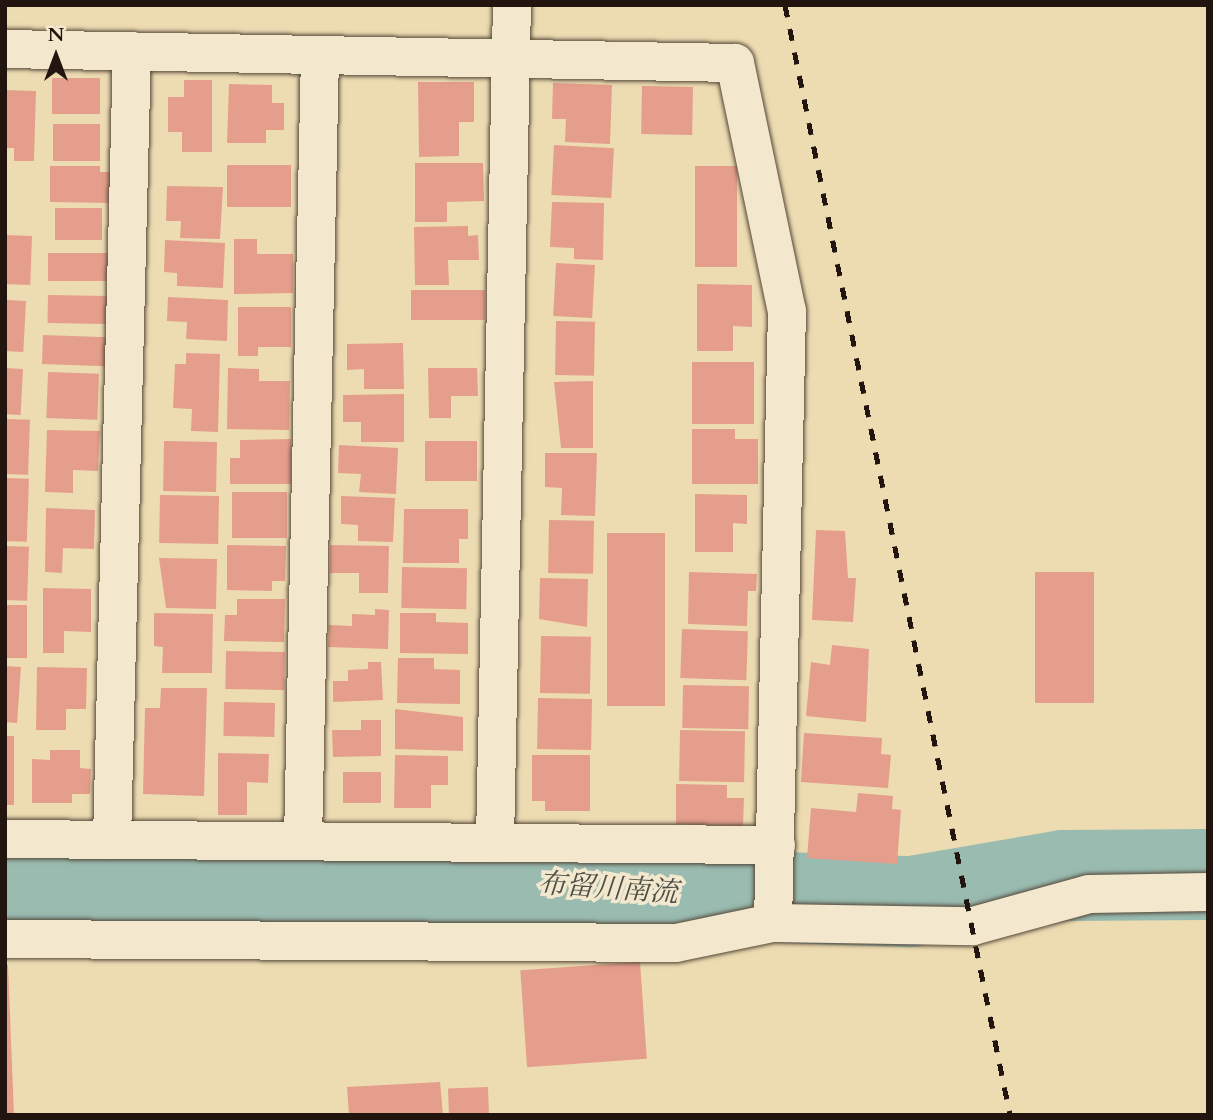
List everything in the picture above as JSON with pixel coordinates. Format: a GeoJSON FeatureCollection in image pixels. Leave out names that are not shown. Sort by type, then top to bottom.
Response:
{"type":"FeatureCollection","features":[{"type":"Feature","properties":{"kind":"street"},"geometry":{"type":"LineString","coordinates":[[495,842],[515,59],[512,5]]}},
{"type":"Feature","properties":{"kind":"street"},"geometry":{"type":"LineString","coordinates":[[5,49],[736,63],[787,311],[773,923]]}},
{"type":"Feature","properties":{"kind":"street"},"geometry":{"type":"LineString","coordinates":[[112,839],[132,51]]}},
{"type":"Feature","properties":{"kind":"street"},"geometry":{"type":"LineString","coordinates":[[303,841],[320,56]]}},
{"type":"Feature","properties":{"kind":"street"},"geometry":{"type":"LineString","coordinates":[[5,839],[776,845]]}},
{"type":"Feature","properties":{"kind":"street"},"geometry":{"type":"LineString","coordinates":[[5,939],[677,943],[773,923],[973,926],[1089,894],[1208,892]]}},
{"type":"Feature","properties":{"kind":"building"},"geometry":{"type":"Polygon","coordinates":[[[52,78],[100,78],[100,114],[52,114],[52,78]]]}},
{"type":"Feature","properties":{"kind":"building"},"geometry":{"type":"Polygon","coordinates":[[[184,80],[212,80],[212,152],[182,152],[182,132],[168,132],[168,97],[184,97],[184,80]]]}},
{"type":"Feature","properties":{"kind":"building"},"geometry":{"type":"Polygon","coordinates":[[[418,82],[474,82],[474,122],[459,122],[459,156],[419,157],[418,82]]]}},
{"type":"Feature","properties":{"kind":"building"},"geometry":{"type":"Polygon","coordinates":[[[553,83],[612,85],[610,144],[565,142],[566,119],[552,119],[553,83]]]}},
{"type":"Feature","properties":{"kind":"building"},"geometry":{"type":"Polygon","coordinates":[[[229,84],[272,85],[272,103],[284,103],[284,130],[266,130],[266,143],[227,143],[229,84]]]}},
{"type":"Feature","properties":{"kind":"building"},"geometry":{"type":"Polygon","coordinates":[[[642,86],[693,87],[692,135],[641,134],[642,86]]]}},
{"type":"Feature","properties":{"kind":"building"},"geometry":{"type":"Polygon","coordinates":[[[5,90],[36,91],[34,161],[14,161],[14,148],[5,148],[5,90]]]}},
{"type":"Feature","properties":{"kind":"building"},"geometry":{"type":"Polygon","coordinates":[[[53,124],[100,124],[100,161],[53,161],[53,124]]]}},
{"type":"Feature","properties":{"kind":"building"},"geometry":{"type":"Polygon","coordinates":[[[554,145],[614,148],[611,198],[551,195],[554,145]]]}},
{"type":"Feature","properties":{"kind":"building"},"geometry":{"type":"Polygon","coordinates":[[[415,163],[483,163],[484,201],[447,202],[447,222],[415,222],[415,163]]]}},
{"type":"Feature","properties":{"kind":"building"},"geometry":{"type":"Polygon","coordinates":[[[227,165],[291,165],[291,207],[227,207],[227,165]]]}},
{"type":"Feature","properties":{"kind":"building"},"geometry":{"type":"Polygon","coordinates":[[[50,166],[100,166],[100,172],[114,172],[113,203],[50,202],[50,166]]]}},
{"type":"Feature","properties":{"kind":"building"},"geometry":{"type":"Polygon","coordinates":[[[695,166],[737,166],[737,267],[695,267],[695,166]]]}},
{"type":"Feature","properties":{"kind":"building"},"geometry":{"type":"Polygon","coordinates":[[[167,186],[223,187],[220,239],[180,238],[181,221],[166,221],[167,186]]]}},
{"type":"Feature","properties":{"kind":"building"},"geometry":{"type":"Polygon","coordinates":[[[552,202],[604,203],[603,260],[574,259],[574,248],[550,247],[552,202]]]}},
{"type":"Feature","properties":{"kind":"building"},"geometry":{"type":"Polygon","coordinates":[[[55,208],[102,208],[102,240],[55,240],[55,208]]]}},
{"type":"Feature","properties":{"kind":"building"},"geometry":{"type":"Polygon","coordinates":[[[468,226],[468,236],[478,235],[479,260],[448,260],[449,285],[415,285],[414,227],[468,226]]]}},
{"type":"Feature","properties":{"kind":"building"},"geometry":{"type":"Polygon","coordinates":[[[5,235],[32,236],[30,285],[5,284],[5,235]]]}},
{"type":"Feature","properties":{"kind":"building"},"geometry":{"type":"Polygon","coordinates":[[[234,239],[257,239],[257,254],[293,254],[293,293],[234,294],[234,239]]]}},
{"type":"Feature","properties":{"kind":"building"},"geometry":{"type":"Polygon","coordinates":[[[165,240],[225,243],[223,288],[177,286],[177,273],[164,272],[165,240]]]}},
{"type":"Feature","properties":{"kind":"building"},"geometry":{"type":"Polygon","coordinates":[[[48,253],[111,253],[111,281],[48,281],[48,253]]]}},
{"type":"Feature","properties":{"kind":"building"},"geometry":{"type":"Polygon","coordinates":[[[556,263],[595,265],[592,318],[553,316],[556,263]]]}},
{"type":"Feature","properties":{"kind":"building"},"geometry":{"type":"Polygon","coordinates":[[[697,284],[752,285],[752,327],[733,326],[733,351],[697,351],[697,284]]]}},
{"type":"Feature","properties":{"kind":"building"},"geometry":{"type":"Polygon","coordinates":[[[411,290],[485,290],[485,320],[411,320],[411,290]]]}},
{"type":"Feature","properties":{"kind":"building"},"geometry":{"type":"Polygon","coordinates":[[[48,295],[108,296],[108,324],[48,323],[48,295]]]}},
{"type":"Feature","properties":{"kind":"building"},"geometry":{"type":"Polygon","coordinates":[[[168,297],[228,300],[227,341],[186,339],[187,322],[167,321],[168,297]]]}},
{"type":"Feature","properties":{"kind":"building"},"geometry":{"type":"Polygon","coordinates":[[[7,300],[26,301],[23,352],[5,351],[7,300]]]}},
{"type":"Feature","properties":{"kind":"building"},"geometry":{"type":"Polygon","coordinates":[[[238,307],[291,307],[291,347],[258,347],[258,356],[238,356],[238,307]]]}},
{"type":"Feature","properties":{"kind":"building"},"geometry":{"type":"Polygon","coordinates":[[[556,321],[595,322],[594,376],[555,375],[556,321]]]}},
{"type":"Feature","properties":{"kind":"building"},"geometry":{"type":"Polygon","coordinates":[[[43,335],[107,337],[106,366],[42,364],[43,335]]]}},
{"type":"Feature","properties":{"kind":"building"},"geometry":{"type":"Polygon","coordinates":[[[403,343],[404,389],[364,389],[364,369],[347,370],[347,344],[403,343]]]}},
{"type":"Feature","properties":{"kind":"building"},"geometry":{"type":"Polygon","coordinates":[[[186,353],[220,354],[218,432],[191,431],[192,409],[173,408],[175,364],[186,364],[186,353]]]}},
{"type":"Feature","properties":{"kind":"building"},"geometry":{"type":"Polygon","coordinates":[[[692,362],[754,362],[754,424],[692,424],[692,362]]]}},
{"type":"Feature","properties":{"kind":"building"},"geometry":{"type":"Polygon","coordinates":[[[5,368],[23,369],[21,415],[5,414],[5,368]]]}},
{"type":"Feature","properties":{"kind":"building"},"geometry":{"type":"Polygon","coordinates":[[[228,368],[259,369],[259,381],[290,381],[289,430],[227,429],[228,368]]]}},
{"type":"Feature","properties":{"kind":"building"},"geometry":{"type":"Polygon","coordinates":[[[428,368],[477,368],[478,396],[451,396],[451,418],[429,418],[428,368]]]}},
{"type":"Feature","properties":{"kind":"building"},"geometry":{"type":"Polygon","coordinates":[[[48,372],[99,374],[97,420],[46,418],[48,372]]]}},
{"type":"Feature","properties":{"kind":"building"},"geometry":{"type":"Polygon","coordinates":[[[593,381],[593,448],[561,448],[554,382],[593,381]]]}},
{"type":"Feature","properties":{"kind":"building"},"geometry":{"type":"Polygon","coordinates":[[[404,394],[404,442],[361,442],[361,422],[343,422],[343,395],[404,394]]]}},
{"type":"Feature","properties":{"kind":"building"},"geometry":{"type":"Polygon","coordinates":[[[5,419],[30,420],[28,475],[5,474],[5,419]]]}},
{"type":"Feature","properties":{"kind":"building"},"geometry":{"type":"Polygon","coordinates":[[[692,429],[735,429],[735,439],[758,439],[758,484],[692,484],[692,429]]]}},
{"type":"Feature","properties":{"kind":"building"},"geometry":{"type":"Polygon","coordinates":[[[47,430],[100,431],[98,471],[73,470],[73,493],[45,492],[47,430]]]}},
{"type":"Feature","properties":{"kind":"building"},"geometry":{"type":"Polygon","coordinates":[[[291,439],[291,484],[230,484],[230,458],[240,458],[240,440],[291,439]]]}},
{"type":"Feature","properties":{"kind":"building"},"geometry":{"type":"Polygon","coordinates":[[[164,441],[217,442],[216,492],[163,491],[164,441]]]}},
{"type":"Feature","properties":{"kind":"building"},"geometry":{"type":"Polygon","coordinates":[[[425,441],[477,441],[477,481],[425,481],[425,441]]]}},
{"type":"Feature","properties":{"kind":"building"},"geometry":{"type":"Polygon","coordinates":[[[339,445],[398,448],[396,494],[359,492],[361,474],[338,473],[339,445]]]}},
{"type":"Feature","properties":{"kind":"building"},"geometry":{"type":"Polygon","coordinates":[[[545,453],[597,453],[595,516],[561,515],[562,488],[545,487],[545,453]]]}},
{"type":"Feature","properties":{"kind":"building"},"geometry":{"type":"Polygon","coordinates":[[[5,478],[29,479],[27,542],[5,541],[5,478]]]}},
{"type":"Feature","properties":{"kind":"building"},"geometry":{"type":"Polygon","coordinates":[[[232,492],[287,492],[287,538],[232,538],[232,492]]]}},
{"type":"Feature","properties":{"kind":"building"},"geometry":{"type":"Polygon","coordinates":[[[695,494],[747,495],[747,524],[733,523],[733,552],[695,552],[695,494]]]}},
{"type":"Feature","properties":{"kind":"building"},"geometry":{"type":"Polygon","coordinates":[[[160,495],[219,496],[218,544],[159,543],[160,495]]]}},
{"type":"Feature","properties":{"kind":"building"},"geometry":{"type":"Polygon","coordinates":[[[341,496],[395,498],[393,542],[358,541],[358,525],[341,524],[341,496]]]}},
{"type":"Feature","properties":{"kind":"building"},"geometry":{"type":"Polygon","coordinates":[[[46,508],[95,510],[94,549],[63,548],[62,573],[45,572],[46,508]]]}},
{"type":"Feature","properties":{"kind":"building"},"geometry":{"type":"Polygon","coordinates":[[[404,509],[468,509],[468,539],[459,539],[459,563],[403,563],[404,509]]]}},
{"type":"Feature","properties":{"kind":"building"},"geometry":{"type":"Polygon","coordinates":[[[549,520],[594,521],[593,574],[548,573],[549,520]]]}},
{"type":"Feature","properties":{"kind":"building"},"geometry":{"type":"Polygon","coordinates":[[[816,530],[845,531],[848,578],[856,578],[853,622],[812,620],[816,530]]]}},
{"type":"Feature","properties":{"kind":"building"},"geometry":{"type":"Polygon","coordinates":[[[607,533],[665,533],[665,706],[607,706],[607,533]]]}},
{"type":"Feature","properties":{"kind":"building"},"geometry":{"type":"Polygon","coordinates":[[[227,545],[286,546],[285,581],[272,581],[272,591],[227,590],[227,545]]]}},
{"type":"Feature","properties":{"kind":"building"},"geometry":{"type":"Polygon","coordinates":[[[330,545],[389,546],[388,593],[359,593],[359,573],[330,573],[330,545]]]}},
{"type":"Feature","properties":{"kind":"building"},"geometry":{"type":"Polygon","coordinates":[[[5,546],[29,547],[27,601],[5,600],[5,546]]]}},
{"type":"Feature","properties":{"kind":"building"},"geometry":{"type":"Polygon","coordinates":[[[159,558],[217,559],[216,609],[166,608],[159,558]]]}},
{"type":"Feature","properties":{"kind":"building"},"geometry":{"type":"Polygon","coordinates":[[[402,567],[467,568],[466,609],[401,608],[402,567]]]}},
{"type":"Feature","properties":{"kind":"building"},"geometry":{"type":"Polygon","coordinates":[[[689,572],[757,574],[756,591],[748,591],[747,626],[688,624],[689,572]]]}},
{"type":"Feature","properties":{"kind":"building"},"geometry":{"type":"Polygon","coordinates":[[[1035,572],[1094,572],[1094,703],[1035,703],[1035,572]]]}},
{"type":"Feature","properties":{"kind":"building"},"geometry":{"type":"Polygon","coordinates":[[[540,578],[588,579],[587,627],[539,619],[540,578]]]}},
{"type":"Feature","properties":{"kind":"building"},"geometry":{"type":"Polygon","coordinates":[[[43,588],[91,589],[91,632],[64,631],[64,653],[43,653],[43,588]]]}},
{"type":"Feature","properties":{"kind":"building"},"geometry":{"type":"Polygon","coordinates":[[[237,599],[285,599],[284,642],[224,641],[225,615],[237,615],[237,599]]]}},
{"type":"Feature","properties":{"kind":"building"},"geometry":{"type":"Polygon","coordinates":[[[5,605],[27,605],[27,658],[5,658],[5,605]]]}},
{"type":"Feature","properties":{"kind":"building"},"geometry":{"type":"Polygon","coordinates":[[[375,609],[389,610],[388,649],[328,647],[329,625],[352,626],[352,614],[375,615],[375,609]]]}},
{"type":"Feature","properties":{"kind":"building"},"geometry":{"type":"Polygon","coordinates":[[[154,613],[213,614],[212,673],[162,673],[163,647],[154,646],[154,613]]]}},
{"type":"Feature","properties":{"kind":"building"},"geometry":{"type":"Polygon","coordinates":[[[400,613],[436,613],[436,622],[468,623],[468,654],[400,653],[400,613]]]}},
{"type":"Feature","properties":{"kind":"building"},"geometry":{"type":"Polygon","coordinates":[[[682,629],[748,631],[746,680],[680,678],[682,629]]]}},
{"type":"Feature","properties":{"kind":"building"},"geometry":{"type":"Polygon","coordinates":[[[541,636],[591,637],[590,694],[540,693],[541,636]]]}},
{"type":"Feature","properties":{"kind":"building"},"geometry":{"type":"Polygon","coordinates":[[[832,645],[869,649],[866,722],[806,716],[811,662],[830,665],[832,645]]]}},
{"type":"Feature","properties":{"kind":"building"},"geometry":{"type":"Polygon","coordinates":[[[226,651],[285,652],[284,690],[225,689],[226,651]]]}},
{"type":"Feature","properties":{"kind":"building"},"geometry":{"type":"Polygon","coordinates":[[[398,658],[434,658],[434,669],[460,670],[460,704],[397,703],[398,658]]]}},
{"type":"Feature","properties":{"kind":"building"},"geometry":{"type":"Polygon","coordinates":[[[368,662],[381,662],[383,700],[333,702],[333,681],[348,681],[348,670],[368,669],[368,662]]]}},
{"type":"Feature","properties":{"kind":"building"},"geometry":{"type":"Polygon","coordinates":[[[5,666],[21,667],[17,723],[5,722],[5,666]]]}},
{"type":"Feature","properties":{"kind":"building"},"geometry":{"type":"Polygon","coordinates":[[[37,667],[87,668],[86,709],[66,709],[66,730],[36,730],[37,667]]]}},
{"type":"Feature","properties":{"kind":"building"},"geometry":{"type":"Polygon","coordinates":[[[683,685],[749,686],[748,729],[682,728],[683,685]]]}},
{"type":"Feature","properties":{"kind":"building"},"geometry":{"type":"Polygon","coordinates":[[[161,688],[207,688],[204,796],[143,794],[145,708],[160,708],[161,688]]]}},
{"type":"Feature","properties":{"kind":"building"},"geometry":{"type":"Polygon","coordinates":[[[538,698],[592,699],[591,750],[537,749],[538,698]]]}},
{"type":"Feature","properties":{"kind":"building"},"geometry":{"type":"Polygon","coordinates":[[[224,702],[275,703],[274,737],[223,736],[224,702]]]}},
{"type":"Feature","properties":{"kind":"building"},"geometry":{"type":"Polygon","coordinates":[[[395,709],[463,717],[463,751],[395,749],[395,709]]]}},
{"type":"Feature","properties":{"kind":"building"},"geometry":{"type":"Polygon","coordinates":[[[361,720],[381,720],[381,756],[333,757],[332,730],[361,730],[361,720]]]}},
{"type":"Feature","properties":{"kind":"building"},"geometry":{"type":"Polygon","coordinates":[[[680,730],[745,731],[744,782],[679,781],[680,730]]]}},
{"type":"Feature","properties":{"kind":"building"},"geometry":{"type":"Polygon","coordinates":[[[804,733],[882,738],[881,754],[891,755],[888,788],[801,782],[804,733]]]}},
{"type":"Feature","properties":{"kind":"building"},"geometry":{"type":"Polygon","coordinates":[[[5,736],[14,736],[14,805],[5,805],[5,736]]]}},
{"type":"Feature","properties":{"kind":"building"},"geometry":{"type":"Polygon","coordinates":[[[50,750],[80,750],[80,768],[91,769],[90,794],[72,794],[72,803],[32,803],[32,759],[50,760],[50,750]]]}},
{"type":"Feature","properties":{"kind":"building"},"geometry":{"type":"Polygon","coordinates":[[[218,753],[269,754],[268,783],[247,782],[247,815],[218,815],[218,753]]]}},
{"type":"Feature","properties":{"kind":"building"},"geometry":{"type":"Polygon","coordinates":[[[395,755],[448,756],[448,785],[431,785],[431,808],[394,808],[395,755]]]}},
{"type":"Feature","properties":{"kind":"building"},"geometry":{"type":"Polygon","coordinates":[[[532,755],[590,755],[590,811],[545,811],[545,801],[532,801],[532,755]]]}},
{"type":"Feature","properties":{"kind":"building"},"geometry":{"type":"Polygon","coordinates":[[[343,772],[381,772],[381,803],[343,803],[343,772]]]}},
{"type":"Feature","properties":{"kind":"building"},"geometry":{"type":"Polygon","coordinates":[[[676,784],[727,785],[727,798],[744,798],[743,826],[676,824],[676,784]]]}},
{"type":"Feature","properties":{"kind":"building"},"geometry":{"type":"Polygon","coordinates":[[[858,793],[893,796],[892,809],[901,810],[897,864],[807,858],[811,808],[856,812],[858,793]]]}},
{"type":"Feature","properties":{"kind":"building"},"geometry":{"type":"Polygon","coordinates":[[[640,962],[647,1059],[527,1067],[520,970],[640,962]]]}},
{"type":"Feature","properties":{"kind":"building"},"geometry":{"type":"Polygon","coordinates":[[[5,965],[8,965],[14,1115],[5,1115],[5,965]]]}},
{"type":"Feature","properties":{"kind":"building"},"geometry":{"type":"Polygon","coordinates":[[[440,1082],[443,1115],[349,1115],[347,1087],[440,1082]]]}},
{"type":"Feature","properties":{"kind":"building"},"geometry":{"type":"Polygon","coordinates":[[[488,1087],[489,1115],[449,1115],[448,1088],[488,1087]]]}},
{"type":"Feature","properties":{"kind":"waterway","name":"布留川南流"},"geometry":{"type":"LineString","coordinates":[[5,877],[565,883],[633,892],[911,901],[1063,875],[1208,874]]}},
{"type":"Feature","properties":{"kind":"railway"},"geometry":{"type":"LineString","coordinates":[[785,5],[1010,1115]]}}]}
